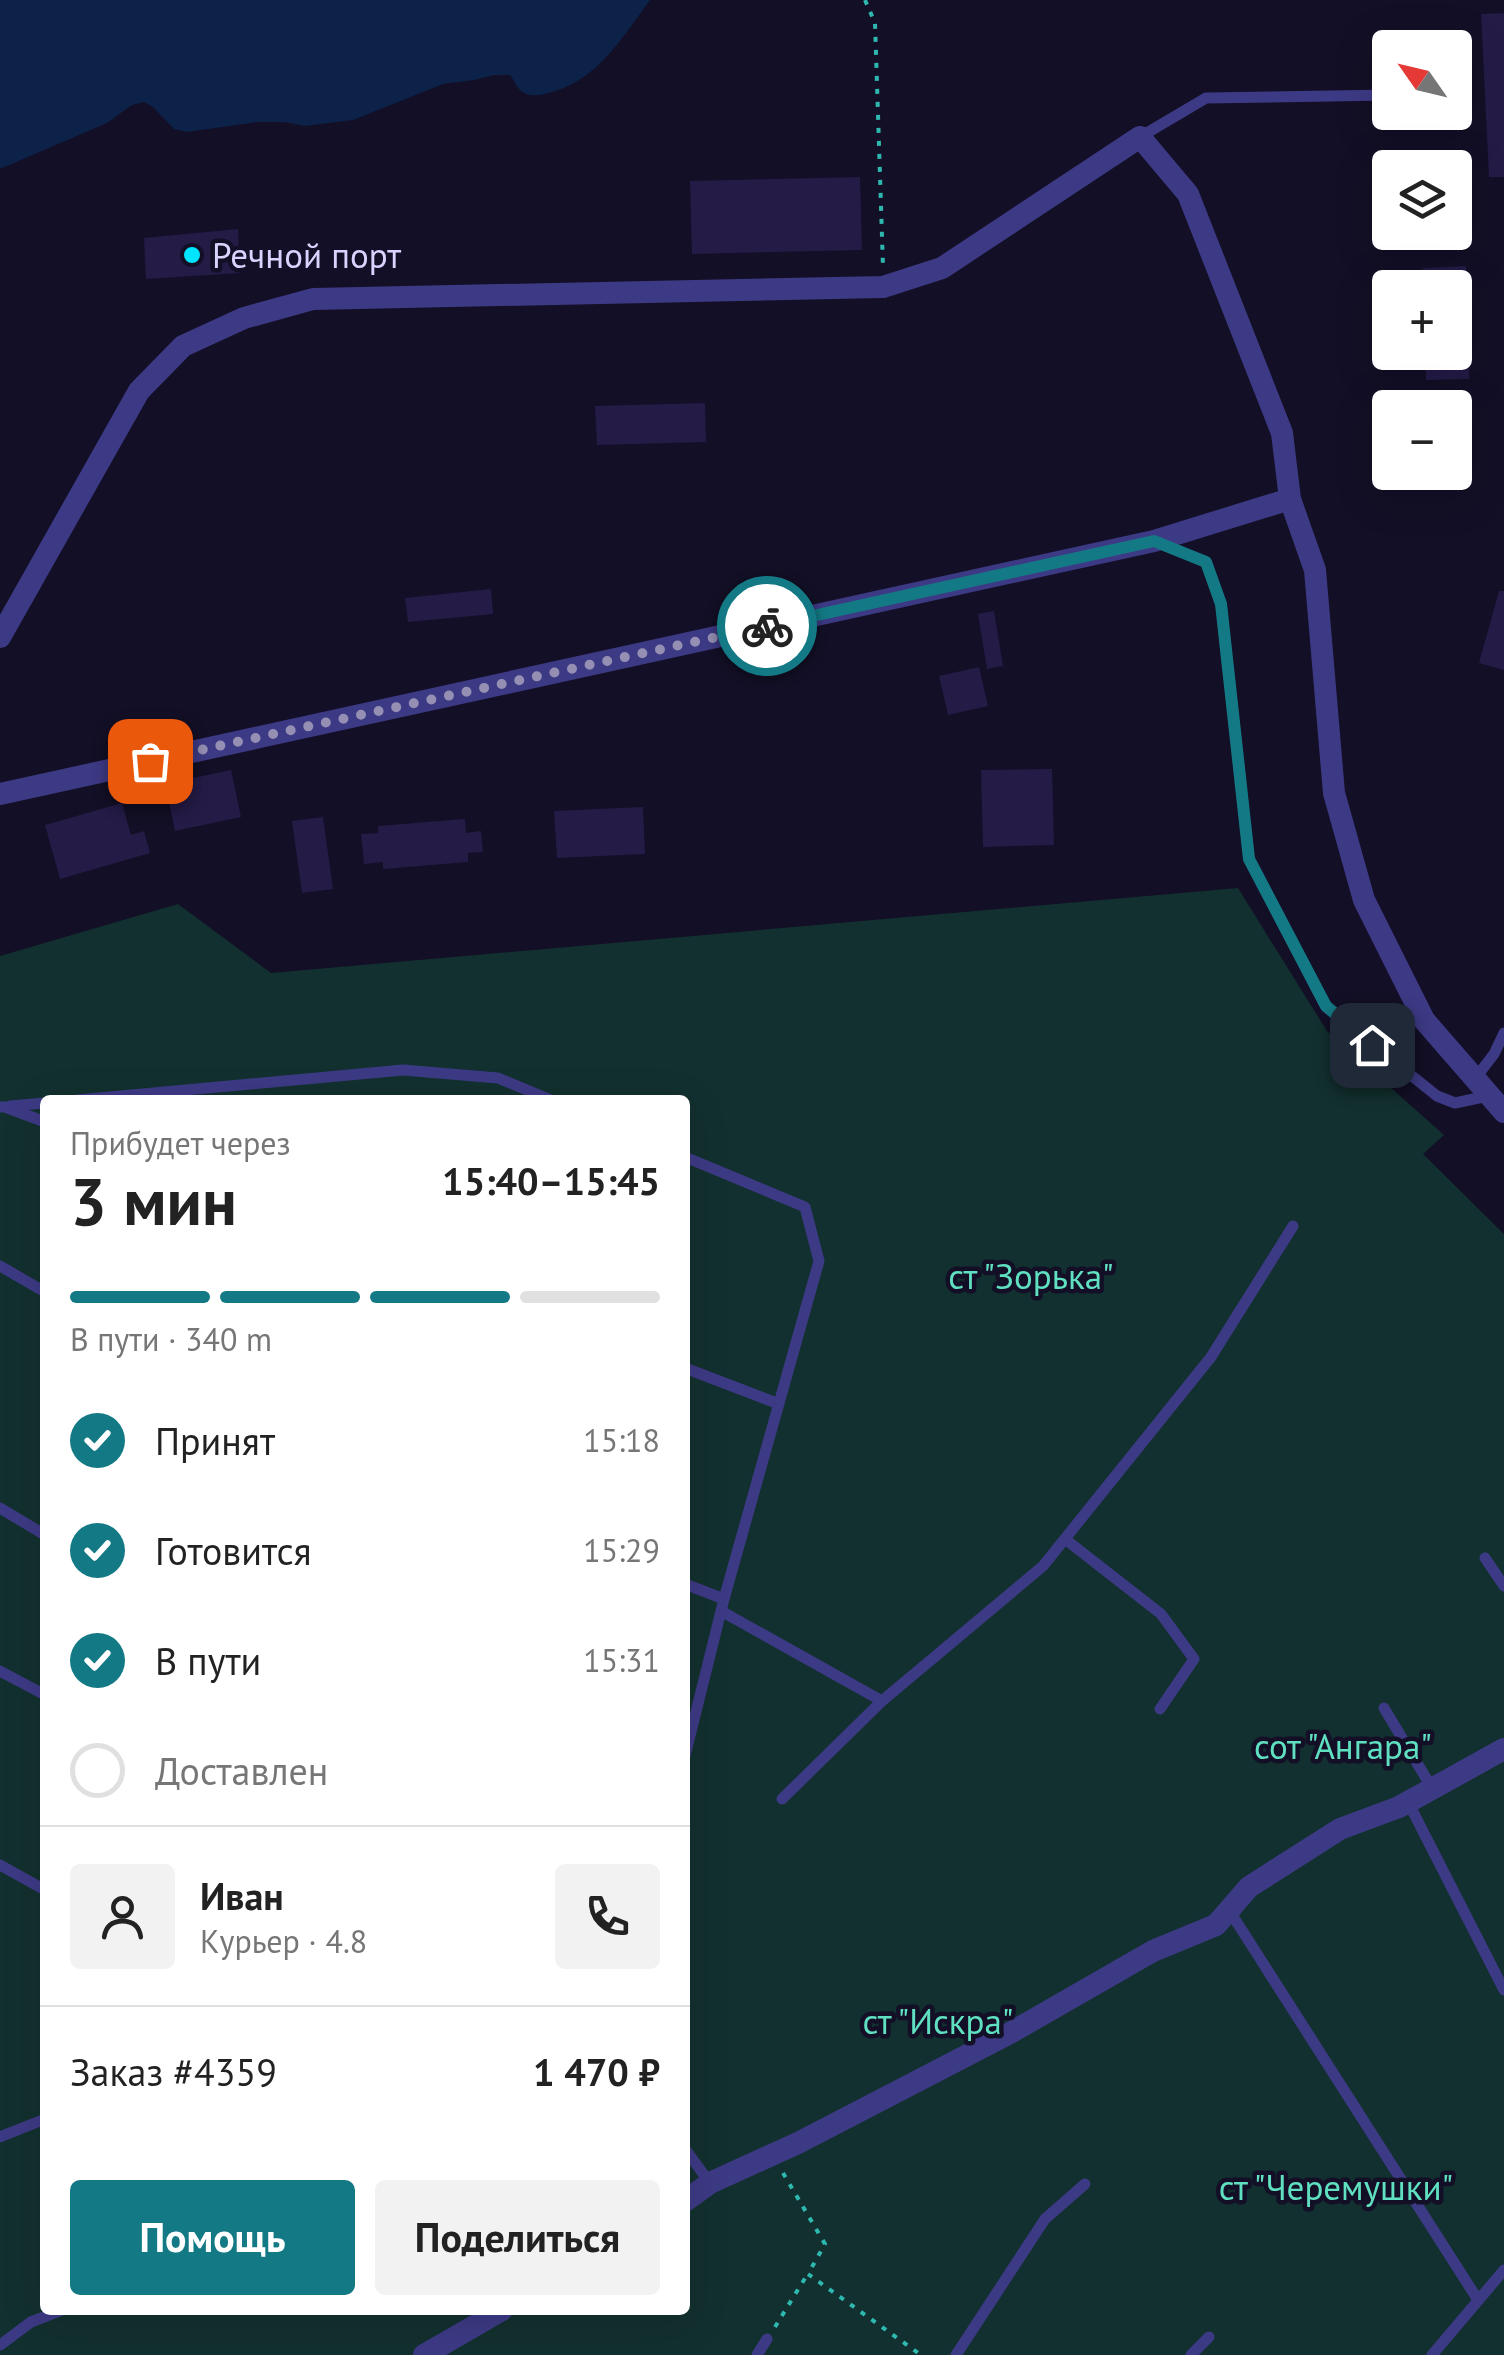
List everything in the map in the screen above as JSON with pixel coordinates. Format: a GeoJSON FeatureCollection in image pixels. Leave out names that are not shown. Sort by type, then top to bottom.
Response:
{"type":"FeatureCollection","features":[{"type":"Feature","properties":{"kind":"street"},"geometry":{"type":"LineString","coordinates":[[0,637],[139,391],[183,346],[244,318],[313,299],[883,287],[942,268],[1140,137],[1188,194],[1282,433],[1290,499],[1315,570],[1334,793],[1364,900],[1424,1020],[1489,1096]]}},
{"type":"Feature","properties":{"kind":"street"},"geometry":{"type":"LineString","coordinates":[[0,794],[1154,541],[1290,499]]}},
{"type":"Feature","properties":{"kind":"street"},"geometry":{"type":"LineString","coordinates":[[690,2197],[710,2183],[1010,2034],[1152,1951],[1216,1925],[1249,1887],[1340,1828],[1408,1802],[1504,1749]]}},
{"type":"Feature","properties":{"kind":"street"},"geometry":{"type":"LineString","coordinates":[[424,2355],[493,2315]]}},
{"type":"Feature","properties":{"kind":"lane"},"geometry":{"type":"LineString","coordinates":[[1140,137],[1206,98],[1372,95]]}},
{"type":"Feature","properties":{"kind":"lane"},"geometry":{"type":"LineString","coordinates":[[1154,541],[1206,562],[1221,604],[1249,859],[1326,1006],[1419,1084],[1454,1103],[1489,1096],[1494,1054],[1504,1033]]}},
{"type":"Feature","properties":{"kind":"lane"},"geometry":{"type":"LineString","coordinates":[[131,1095],[403,1070],[498,1078],[538,1095]]}},
{"type":"Feature","properties":{"kind":"lane"},"geometry":{"type":"LineString","coordinates":[[3,1107],[40,1103]]}},
{"type":"Feature","properties":{"kind":"lane"},"geometry":{"type":"LineString","coordinates":[[3,1107],[40,1120]]}},
{"type":"Feature","properties":{"kind":"lane"},"geometry":{"type":"LineString","coordinates":[[690,1159],[804,1207],[819,1262],[690,1736]]}},
{"type":"Feature","properties":{"kind":"lane"},"geometry":{"type":"LineString","coordinates":[[782,1799],[882,1701],[1043,1566],[1211,1356],[1293,1226]]}},
{"type":"Feature","properties":{"kind":"lane"},"geometry":{"type":"LineString","coordinates":[[0,1266],[40,1289]]}},
{"type":"Feature","properties":{"kind":"lane"},"geometry":{"type":"LineString","coordinates":[[690,1370],[779,1404]]}},
{"type":"Feature","properties":{"kind":"lane"},"geometry":{"type":"LineString","coordinates":[[0,1508],[40,1532]]}},
{"type":"Feature","properties":{"kind":"lane"},"geometry":{"type":"LineString","coordinates":[[1065,1539],[1161,1614],[1194,1659],[1160,1709]]}},
{"type":"Feature","properties":{"kind":"lane"},"geometry":{"type":"LineString","coordinates":[[1485,1558],[1504,1586]]}},
{"type":"Feature","properties":{"kind":"lane"},"geometry":{"type":"LineString","coordinates":[[690,1587],[882,1701]]}},
{"type":"Feature","properties":{"kind":"lane"},"geometry":{"type":"LineString","coordinates":[[0,1671],[40,1692]]}},
{"type":"Feature","properties":{"kind":"lane"},"geometry":{"type":"LineString","coordinates":[[1384,1708],[1432,1788]]}},
{"type":"Feature","properties":{"kind":"lane"},"geometry":{"type":"LineString","coordinates":[[1408,1802],[1504,1990]]}},
{"type":"Feature","properties":{"kind":"lane"},"geometry":{"type":"LineString","coordinates":[[0,1865],[40,1887]]}},
{"type":"Feature","properties":{"kind":"lane"},"geometry":{"type":"LineString","coordinates":[[1229,1910],[1478,2300]]}},
{"type":"Feature","properties":{"kind":"lane"},"geometry":{"type":"LineString","coordinates":[[0,2137],[40,2121]]}},
{"type":"Feature","properties":{"kind":"lane"},"geometry":{"type":"LineString","coordinates":[[690,2156],[710,2183]]}},
{"type":"Feature","properties":{"kind":"lane"},"geometry":{"type":"LineString","coordinates":[[956,2355],[1045,2219],[1085,2184]]}},
{"type":"Feature","properties":{"kind":"lane"},"geometry":{"type":"LineString","coordinates":[[1432,2355],[1504,2270]]}},
{"type":"Feature","properties":{"kind":"lane"},"geometry":{"type":"LineString","coordinates":[[0,2345],[30,2322],[49,2315]]}},
{"type":"Feature","properties":{"kind":"lane"},"geometry":{"type":"LineString","coordinates":[[1191,2355],[1209,2337]]}},
{"type":"Feature","properties":{"kind":"lane"},"geometry":{"type":"LineString","coordinates":[[757,2355],[767,2339]]}},
{"type":"Feature","properties":{"kind":"path"},"geometry":{"type":"LineString","coordinates":[[865,0],[875,23],[883,287]]}},
{"type":"Feature","properties":{"kind":"path"},"geometry":{"type":"LineString","coordinates":[[767,2339],[825,2244],[772,2155]]}},
{"type":"Feature","properties":{"kind":"path"},"geometry":{"type":"LineString","coordinates":[[808,2274],[920,2355]]}},
{"type":"Feature","properties":{"kind":"green space"},"geometry":{"type":"Polygon","coordinates":[[[1238,888],[1327,1031],[1444,1135],[1423,1154],[1504,1234],[1504,2355],[0,2355],[0,956],[178,904],[271,973],[1238,888]]]}},
{"type":"Feature","properties":{"kind":"water"},"geometry":{"type":"Polygon","coordinates":[[[0,0],[650,0],[598,66],[571,85],[547,93],[528,94],[520,90],[510,75],[494,75],[443,84],[353,120],[305,126],[257,122],[187,132],[174,129],[144,102],[132,105],[107,123],[0,169],[0,0]]]}},
{"type":"Feature","properties":{"kind":"building"},"geometry":{"type":"Polygon","coordinates":[[[1504,13],[1504,177],[1489,177],[1481,14],[1504,13]]]}},
{"type":"Feature","properties":{"kind":"building"},"geometry":{"type":"Polygon","coordinates":[[[860,177],[862,250],[692,254],[690,181],[860,177]]]}},
{"type":"Feature","properties":{"kind":"building","name":"Речной порт"},"geometry":{"type":"Polygon","coordinates":[[[238,229],[240,273],[146,279],[144,238],[238,229]]]}},
{"type":"Feature","properties":{"kind":"building"},"geometry":{"type":"Polygon","coordinates":[[[1466,266],[1466,270],[1423,270],[1466,266]]]}},
{"type":"Feature","properties":{"kind":"building"},"geometry":{"type":"Polygon","coordinates":[[[1426,370],[1469,370],[1469,379],[1426,380],[1426,370]]]}},
{"type":"Feature","properties":{"kind":"building"},"geometry":{"type":"Polygon","coordinates":[[[705,403],[706,442],[597,445],[595,406],[705,403]]]}},
{"type":"Feature","properties":{"kind":"building"},"geometry":{"type":"Polygon","coordinates":[[[491,589],[493,614],[408,622],[405,598],[491,589]]]}},
{"type":"Feature","properties":{"kind":"building"},"geometry":{"type":"Polygon","coordinates":[[[1499,591],[1504,591],[1504,670],[1479,663],[1499,591]]]}},
{"type":"Feature","properties":{"kind":"building"},"geometry":{"type":"Polygon","coordinates":[[[994,611],[1003,666],[987,669],[978,614],[994,611]]]}},
{"type":"Feature","properties":{"kind":"building"},"geometry":{"type":"Polygon","coordinates":[[[979,667],[988,706],[948,715],[939,676],[979,667]]]}},
{"type":"Feature","properties":{"kind":"building"},"geometry":{"type":"Polygon","coordinates":[[[1052,769],[1054,845],[983,847],[981,770],[1052,769]]]}},
{"type":"Feature","properties":{"kind":"building"},"geometry":{"type":"Polygon","coordinates":[[[231,770],[241,817],[175,831],[165,784],[231,770]]]}},
{"type":"Feature","properties":{"kind":"building"},"geometry":{"type":"Polygon","coordinates":[[[122,803],[131,835],[144,831],[150,853],[60,879],[45,825],[122,803]]]}},
{"type":"Feature","properties":{"kind":"building"},"geometry":{"type":"Polygon","coordinates":[[[643,807],[645,854],[557,858],[554,811],[643,807]]]}},
{"type":"Feature","properties":{"kind":"building"},"geometry":{"type":"Polygon","coordinates":[[[323,817],[333,889],[302,893],[292,821],[323,817]]]}},
{"type":"Feature","properties":{"kind":"building"},"geometry":{"type":"Polygon","coordinates":[[[465,819],[466,833],[481,831],[483,852],[468,853],[468,862],[383,869],[383,862],[364,864],[361,834],[378,833],[378,826],[465,819]]]}},
{"type":"Feature","properties":{"kind":"way so far"},"geometry":{"type":"LineString","coordinates":[[150,761],[767,626]]}},
{"type":"Feature","properties":{"kind":"place","name":"Речной порт"},"geometry":{"type":"Point","coordinates":[192,255]}},
{"type":"Feature","properties":{"kind":"route"},"geometry":{"type":"LineString","coordinates":[[767,626],[1154,541],[1206,562],[1221,604],[1249,859],[1326,1006],[1372,1045]]}},
{"type":"Feature","properties":{"kind":"park label","name":"ст \"Зорька\""},"geometry":{"type":"Point","coordinates":[1031,1276]}},
{"type":"Feature","properties":{"kind":"park label","name":"сот \"Ангара\""},"geometry":{"type":"Point","coordinates":[1343,1746]}},
{"type":"Feature","properties":{"kind":"park label","name":"ст \"Искра\""},"geometry":{"type":"Point","coordinates":[938,2021]}},
{"type":"Feature","properties":{"kind":"park label","name":"ст \"Черемушки\""},"geometry":{"type":"Point","coordinates":[1336,2187]}}]}
